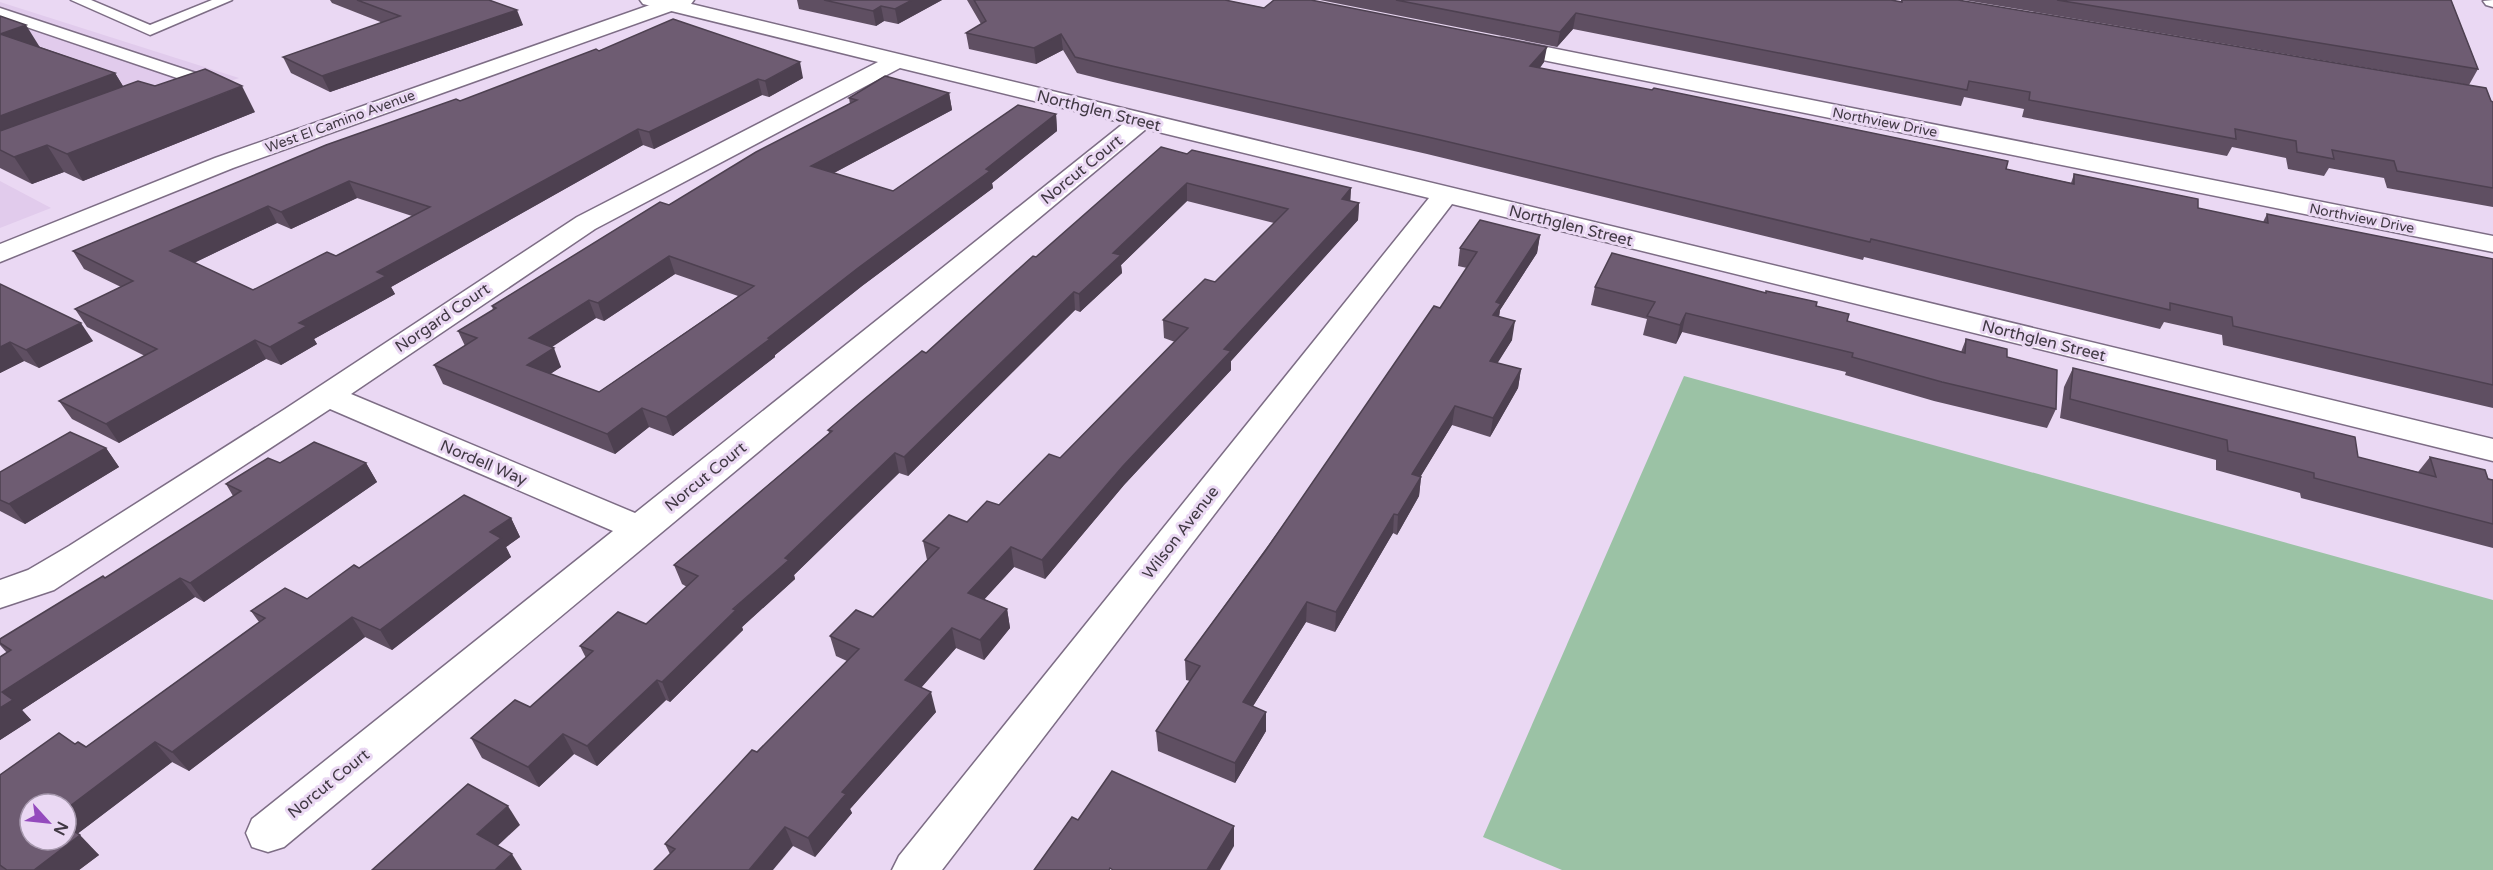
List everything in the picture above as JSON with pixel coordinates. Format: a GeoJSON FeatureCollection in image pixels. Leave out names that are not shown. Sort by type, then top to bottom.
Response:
{"type":"FeatureCollection","features":[{"type":"Feature","properties":{"kind":"street","name":"Northglen Street"},"geometry":{"type":"LineString","coordinates":[[668,2],[896,61],[2493,450]]}},
{"type":"Feature","properties":{"kind":"street","name":"West El Camino Avenue"},"geometry":{"type":"LineString","coordinates":[[0,254],[224,163],[668,2]]}},
{"type":"Feature","properties":{"kind":"street","name":"Northview Drive"},"geometry":{"type":"LineString","coordinates":[[1481,41],[2493,244]]}},
{"type":"Feature","properties":{"kind":"street","name":"Norgard Court"},"geometry":{"type":"LineString","coordinates":[[0,594],[41,580],[328,396],[522,263],[586,223],[645,189],[795,116],[896,61]]}},
{"type":"Feature","properties":{"kind":"street","name":"Norcut Court"},"geometry":{"type":"LineString","coordinates":[[268,832],[1142,120]]}},
{"type":"Feature","properties":{"kind":"street","name":"Wilson Avenue"},"geometry":{"type":"LineString","coordinates":[[915,870],[1446,194]]}},
{"type":"Feature","properties":{"kind":"street","name":"Nordell Way"},"geometry":{"type":"LineString","coordinates":[[328,396],[640,529]]}},
{"type":"Feature","properties":{"kind":"lane"},"geometry":{"type":"LineString","coordinates":[[78,0],[150,30],[225,0]]}},
{"type":"Feature","properties":{"kind":"lane"},"geometry":{"type":"LineString","coordinates":[[0,13],[199,80],[166,93]]}},
{"type":"Feature","properties":{"kind":"shaded area"},"geometry":{"type":"Polygon","coordinates":[[[0,2],[239,78],[0,163],[0,2]]]}},
{"type":"Feature","properties":{"kind":"shaded area"},"geometry":{"type":"Polygon","coordinates":[[[0,181],[51,208],[0,228],[0,181]]]}},
{"type":"Feature","properties":{"kind":"green space"},"geometry":{"type":"Polygon","coordinates":[[[1684,376],[2493,600],[2493,870],[1562,870],[1483,837],[1684,376]]]}},
{"type":"Feature","properties":{"kind":"building"},"geometry":{"type":"Polygon","coordinates":[[[357,0],[489,0],[517,10],[322,76],[283,57],[400,16],[357,0]]]}},
{"type":"Feature","properties":{"kind":"building"},"geometry":{"type":"Polygon","coordinates":[[[824,0],[912,0],[895,9],[881,6],[873,11],[824,0]]]}},
{"type":"Feature","properties":{"kind":"building"},"geometry":{"type":"Polygon","coordinates":[[[974,0],[1225,0],[1264,8],[1274,0],[1311,0],[1547,47],[1530,66],[1652,90],[1654,88],[2008,161],[2006,169],[2074,184],[2074,174],[2198,199],[2198,208],[2268,223],[2267,214],[2493,259],[2493,385],[2233,326],[2232,317],[2170,303],[2170,310],[1871,239],[1870,242],[1428,137],[1075,57],[1061,34],[1034,48],[966,33],[986,21],[974,0]]]}},
{"type":"Feature","properties":{"kind":"building"},"geometry":{"type":"Polygon","coordinates":[[[1396,0],[1891,0],[1902,2],[1902,0],[1958,0],[2486,88],[2493,102],[2493,188],[2397,171],[2394,161],[2332,150],[2334,159],[2297,152],[2296,141],[2235,129],[2236,139],[2029,100],[2030,92],[1969,81],[1967,90],[1576,13],[1560,32],[1396,0]]]}},
{"type":"Feature","properties":{"kind":"building"},"geometry":{"type":"Polygon","coordinates":[[[2057,0],[2451,0],[2478,69],[2057,0]]]}},
{"type":"Feature","properties":{"kind":"building"},"geometry":{"type":"Polygon","coordinates":[[[0,16],[26,25],[0,34],[0,16]]]}},
{"type":"Feature","properties":{"kind":"building"},"geometry":{"type":"Polygon","coordinates":[[[673,19],[800,62],[765,81],[758,79],[649,132],[638,129],[377,272],[386,276],[299,323],[307,326],[270,347],[255,340],[106,424],[59,401],[157,349],[75,309],[133,281],[73,251],[326,145],[456,99],[460,101],[596,49],[599,51],[673,19]],[[349,181],[281,212],[268,206],[170,251],[253,290],[327,252],[336,256],[430,207],[349,181]]]}},
{"type":"Feature","properties":{"kind":"building"},"geometry":{"type":"Polygon","coordinates":[[[0,34],[115,73],[0,116],[0,34]]]}},
{"type":"Feature","properties":{"kind":"building"},"geometry":{"type":"Polygon","coordinates":[[[205,69],[242,86],[67,154],[47,145],[14,157],[0,150],[0,131],[138,81],[155,86],[205,69]]]}},
{"type":"Feature","properties":{"kind":"building"},"geometry":{"type":"Polygon","coordinates":[[[885,76],[949,93],[811,166],[893,191],[1018,105],[1056,114],[986,169],[990,171],[858,268],[768,338],[770,339],[666,417],[642,408],[607,434],[434,365],[477,338],[458,331],[496,308],[492,306],[660,202],[669,205],[756,152],[857,100],[849,98],[885,76]],[[669,256],[598,303],[589,300],[529,338],[554,348],[527,365],[599,392],[754,286],[669,256]]]}},
{"type":"Feature","properties":{"kind":"building"},"geometry":{"type":"Polygon","coordinates":[[[1161,147],[1187,154],[1192,150],[1351,188],[1342,199],[1359,203],[1224,349],[1231,351],[1123,466],[1042,560],[1011,547],[968,593],[1007,609],[980,640],[952,628],[905,680],[931,692],[842,792],[846,794],[808,838],[785,827],[749,870],[654,870],[675,849],[665,844],[752,750],[757,752],[859,649],[830,636],[856,610],[873,617],[939,548],[923,541],[949,515],[967,522],[987,501],[999,505],[1049,454],[1060,458],[1188,328],[1163,320],[1205,279],[1215,282],[1288,209],[1187,183],[1113,253],[1121,255],[1079,294],[1074,292],[904,457],[895,453],[785,558],[789,560],[733,609],[736,610],[662,682],[657,680],[587,746],[563,734],[528,767],[471,738],[515,700],[530,707],[593,651],[580,646],[618,612],[646,624],[698,576],[674,565],[832,431],[828,430],[856,406],[922,351],[926,353],[1033,256],[1036,257],[1161,147]]]}},
{"type":"Feature","properties":{"kind":"building"},"geometry":{"type":"Polygon","coordinates":[[[1480,220],[1540,235],[1496,302],[1501,304],[1493,315],[1515,321],[1490,361],[1521,369],[1493,418],[1455,406],[1412,474],[1421,477],[1398,515],[1394,514],[1336,612],[1307,602],[1243,702],[1266,712],[1235,763],[1156,731],[1200,666],[1185,660],[1266,550],[1434,306],[1440,308],[1477,252],[1460,248],[1480,220]]]}},
{"type":"Feature","properties":{"kind":"building"},"geometry":{"type":"Polygon","coordinates":[[[1612,253],[1766,293],[1766,291],[1817,302],[1816,306],[1849,314],[1847,321],[1965,353],[1966,339],[2007,349],[2007,357],[2057,370],[2056,409],[1942,382],[1852,357],[1853,353],[1686,313],[1680,325],[1647,316],[1655,302],[1595,287],[1612,253]]]}},
{"type":"Feature","properties":{"kind":"building"},"geometry":{"type":"Polygon","coordinates":[[[0,284],[81,323],[26,350],[10,342],[0,347],[0,284]]]}},
{"type":"Feature","properties":{"kind":"building"},"geometry":{"type":"Polygon","coordinates":[[[2073,368],[2355,437],[2358,457],[2436,477],[2430,457],[2485,470],[2488,479],[2493,480],[2493,524],[2314,478],[2314,473],[2228,451],[2227,440],[2070,399],[2073,368]]]}},
{"type":"Feature","properties":{"kind":"building"},"geometry":{"type":"Polygon","coordinates":[[[70,432],[106,448],[9,504],[0,500],[0,472],[70,432]]]}},
{"type":"Feature","properties":{"kind":"building"},"geometry":{"type":"Polygon","coordinates":[[[314,442],[366,463],[190,583],[180,578],[2,692],[13,700],[0,708],[0,657],[11,650],[0,643],[0,639],[103,576],[105,578],[241,491],[226,484],[268,458],[280,463],[314,442]]]}},
{"type":"Feature","properties":{"kind":"building"},"geometry":{"type":"Polygon","coordinates":[[[464,495],[511,518],[490,532],[501,538],[380,630],[352,617],[172,752],[155,742],[78,800],[78,792],[18,792],[18,852],[58,852],[34,870],[7,870],[0,865],[0,775],[59,733],[75,744],[78,742],[86,747],[265,618],[251,611],[285,588],[307,599],[354,565],[359,568],[464,495]]]}},
{"type":"Feature","properties":{"kind":"building"},"geometry":{"type":"Polygon","coordinates":[[[1112,771],[1234,826],[1207,870],[1113,870],[1110,868],[1109,870],[1034,870],[1072,817],[1078,820],[1112,771]]]}},
{"type":"Feature","properties":{"kind":"building"},"geometry":{"type":"Polygon","coordinates":[[[468,784],[508,806],[477,834],[512,854],[495,870],[372,870],[468,784]]]}}]}
